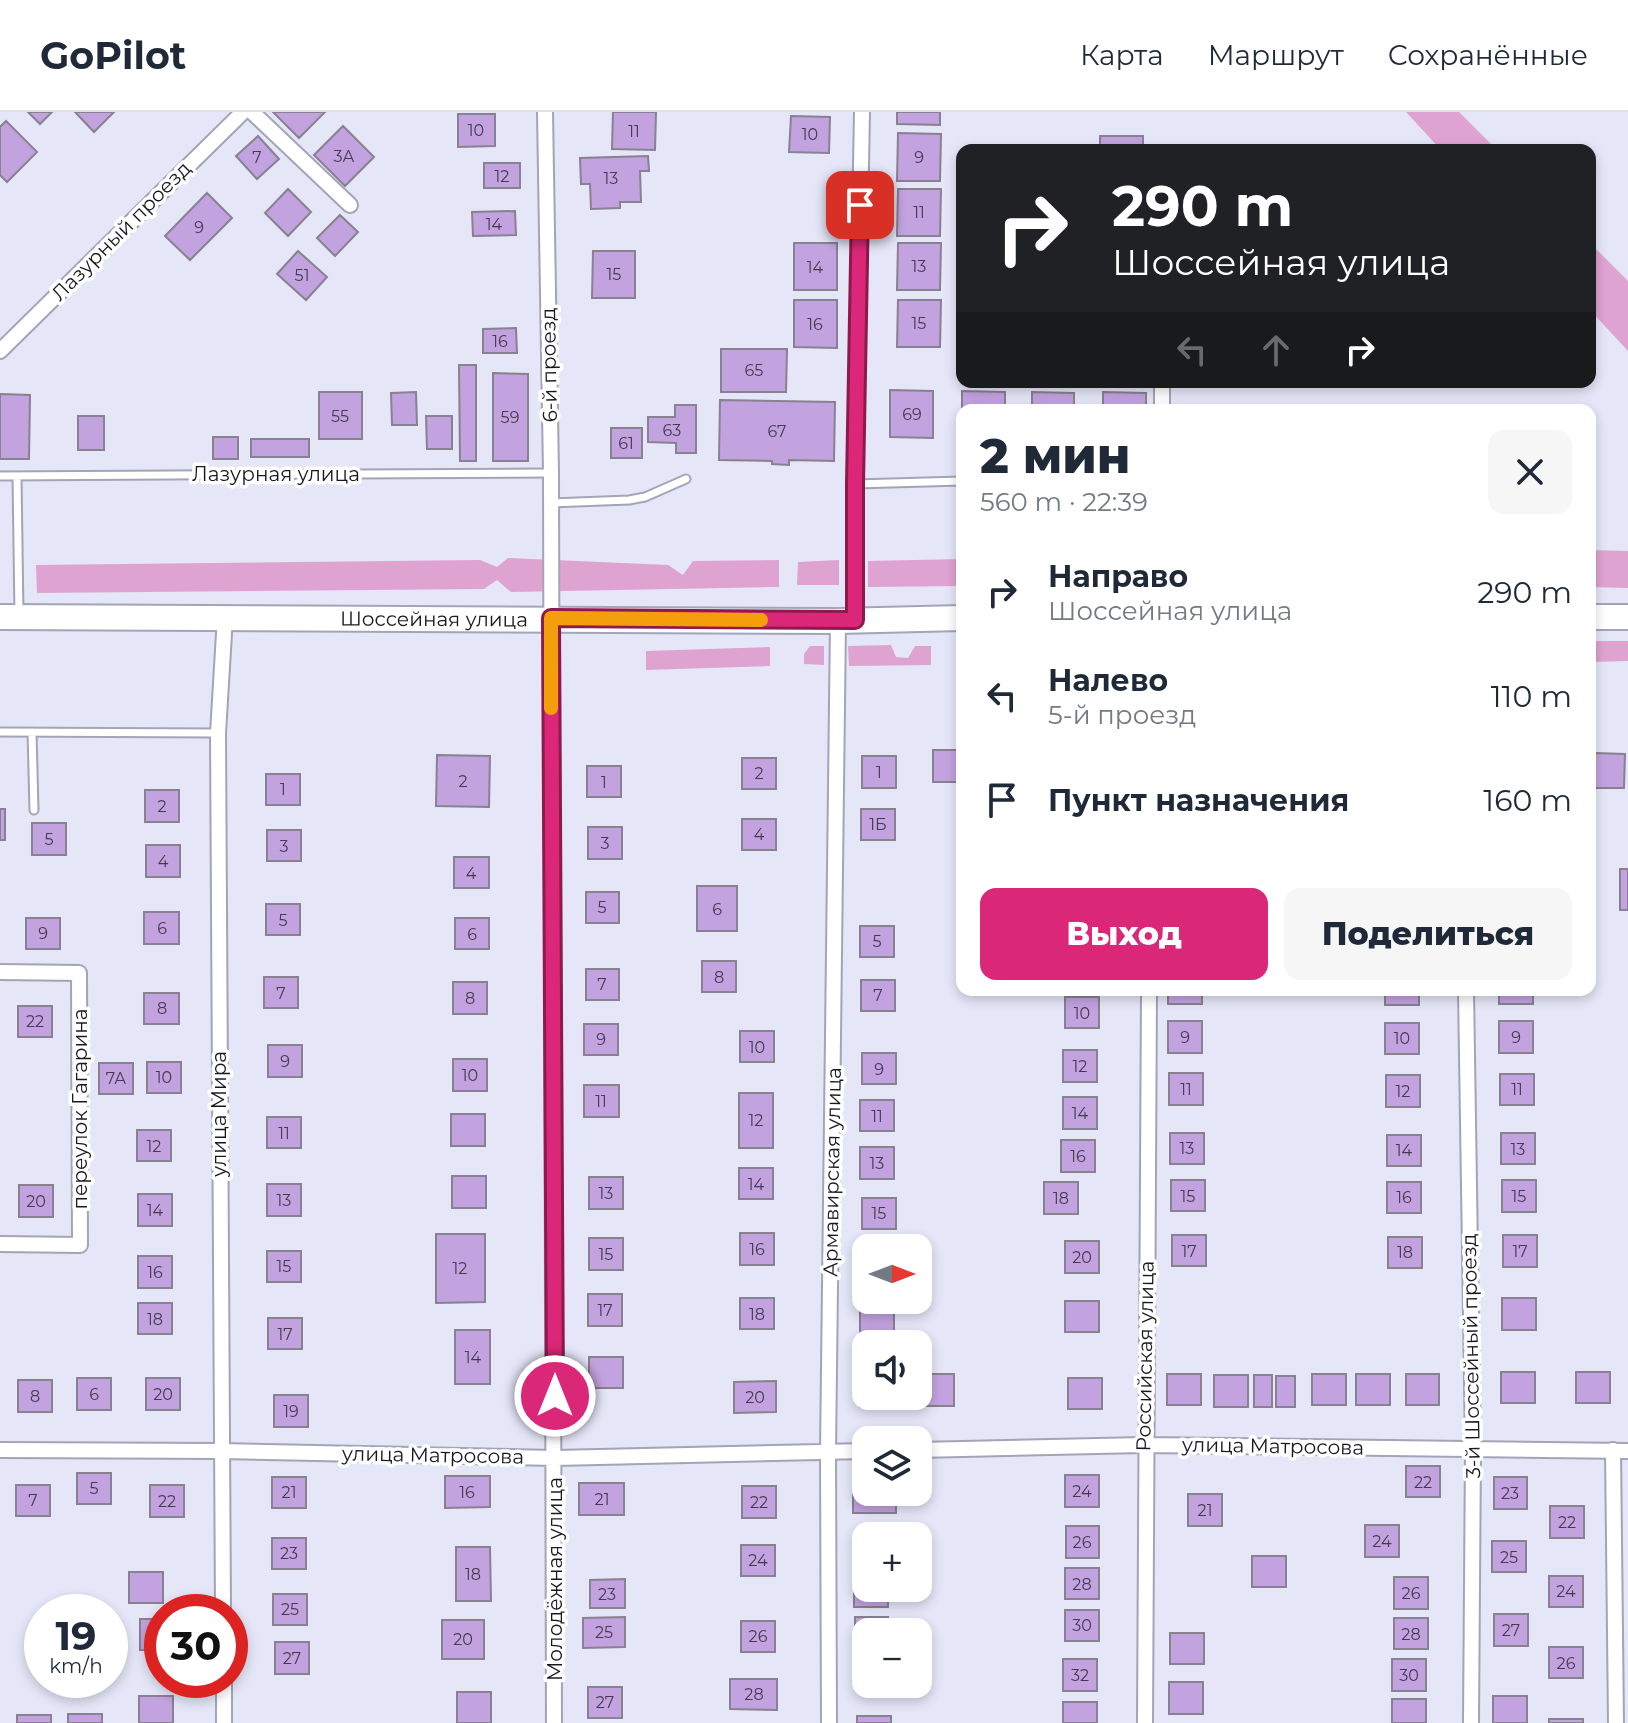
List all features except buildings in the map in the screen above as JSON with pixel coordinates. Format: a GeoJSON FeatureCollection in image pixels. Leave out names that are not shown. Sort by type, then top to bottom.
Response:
{"type":"FeatureCollection","features":[{"type":"Feature","properties":{"kind":"main road","name":"Шоссейная улица"},"geometry":{"type":"LineString","coordinates":[[9,617],[956,618]]}},
{"type":"Feature","properties":{"kind":"main road"},"geometry":{"type":"LineString","coordinates":[[1596,617],[1628,617]]}},
{"type":"Feature","properties":{"kind":"street","name":"Лазурный проезд"},"geometry":{"type":"LineString","coordinates":[[0,351],[243,112]]}},
{"type":"Feature","properties":{"kind":"street"},"geometry":{"type":"LineString","coordinates":[[252,112],[350,205]]}},
{"type":"Feature","properties":{"kind":"street","name":"6-й проезд"},"geometry":{"type":"LineString","coordinates":[[545,112],[551,618]]}},
{"type":"Feature","properties":{"kind":"street","name":"Армавирская улица"},"geometry":{"type":"LineString","coordinates":[[829,1723],[828,1452],[847,620],[855,484],[862,112]]}},
{"type":"Feature","properties":{"kind":"street","name":"улица Мира"},"geometry":{"type":"LineString","coordinates":[[223,1594],[218,733],[225,617]]}},
{"type":"Feature","properties":{"kind":"street","name":"Молодёжная улица"},"geometry":{"type":"LineString","coordinates":[[551,618],[554,1723]]}},
{"type":"Feature","properties":{"kind":"street","name":"переулок Гагарина"},"geometry":{"type":"LineString","coordinates":[[0,972],[79,973],[80,1245],[0,1244]]}},
{"type":"Feature","properties":{"kind":"street","name":"Российская улица"},"geometry":{"type":"LineString","coordinates":[[1145,1723],[1144,1445],[1149,996]]}},
{"type":"Feature","properties":{"kind":"street","name":"3-й Шоссейный проезд"},"geometry":{"type":"LineString","coordinates":[[1466,996],[1473,1448],[1471,1723]]}},
{"type":"Feature","properties":{"kind":"street","name":"улица Матросова"},"geometry":{"type":"LineString","coordinates":[[932,1450],[1144,1445],[1620,1450]]}},
{"type":"Feature","properties":{"kind":"street","name":"улица Матросова"},"geometry":{"type":"LineString","coordinates":[[0,1450],[555,1458],[852,1451]]}},
{"type":"Feature","properties":{"kind":"street"},"geometry":{"type":"LineString","coordinates":[[1616,1723],[1620,1450]]}},
{"type":"Feature","properties":{"kind":"street"},"geometry":{"type":"LineString","coordinates":[[224,1698],[224,1723]]}},
{"type":"Feature","properties":{"kind":"lane","name":"Лазурная улица"},"geometry":{"type":"LineString","coordinates":[[0,476],[551,473]]}},
{"type":"Feature","properties":{"kind":"lane"},"geometry":{"type":"LineString","coordinates":[[9,617],[17,476]]}},
{"type":"Feature","properties":{"kind":"lane"},"geometry":{"type":"LineString","coordinates":[[551,503],[629,500],[645,497],[686,479]]}},
{"type":"Feature","properties":{"kind":"lane"},"geometry":{"type":"LineString","coordinates":[[855,484],[956,481]]}},
{"type":"Feature","properties":{"kind":"lane"},"geometry":{"type":"LineString","coordinates":[[0,732],[218,733]]}},
{"type":"Feature","properties":{"kind":"lane"},"geometry":{"type":"LineString","coordinates":[[32,732],[34,810]]}},
{"type":"Feature","properties":{"kind":"shaded area"},"geometry":{"type":"Polygon","coordinates":[[[1406,112],[1459,112],[1491,144],[1435,144],[1406,112]]]}},
{"type":"Feature","properties":{"kind":"shaded area"},"geometry":{"type":"Polygon","coordinates":[[[1596,249],[1628,281],[1628,351],[1596,316],[1596,249]]]}},
{"type":"Feature","properties":{"kind":"shaded area"},"geometry":{"type":"Polygon","coordinates":[[[1596,550],[1628,551],[1628,588],[1596,587],[1596,550]]]}},
{"type":"Feature","properties":{"kind":"shaded area"},"geometry":{"type":"Polygon","coordinates":[[[508,558],[668,565],[683,575],[693,561],[779,560],[779,587],[511,592],[497,580],[484,589],[37,593],[36,565],[480,560],[497,567],[508,558]]]}},
{"type":"Feature","properties":{"kind":"shaded area"},"geometry":{"type":"Polygon","coordinates":[[[956,559],[956,586],[868,587],[868,561],[956,559]]]}},
{"type":"Feature","properties":{"kind":"shaded area"},"geometry":{"type":"Polygon","coordinates":[[[839,560],[839,585],[797,585],[798,562],[839,560]]]}},
{"type":"Feature","properties":{"kind":"shaded area"},"geometry":{"type":"Polygon","coordinates":[[[1596,641],[1628,641],[1628,661],[1596,662],[1596,641]]]}},
{"type":"Feature","properties":{"kind":"shaded area"},"geometry":{"type":"Polygon","coordinates":[[[891,645],[896,657],[908,658],[915,646],[931,646],[931,665],[849,666],[848,646],[891,645]]]}},
{"type":"Feature","properties":{"kind":"shaded area"},"geometry":{"type":"Polygon","coordinates":[[[810,646],[824,646],[824,665],[804,664],[804,654],[810,646]]]}},
{"type":"Feature","properties":{"kind":"shaded area"},"geometry":{"type":"Polygon","coordinates":[[[770,647],[770,666],[646,670],[646,651],[770,647]]]}},
{"type":"Feature","properties":{"kind":"slow traffic"},"geometry":{"type":"LineString","coordinates":[[551,708],[551,618],[761,620]]}},
{"type":"Feature","properties":{"kind":"route"},"geometry":{"type":"LineString","coordinates":[[555,1396],[551,618],[855,620],[860,205]]}}]}
